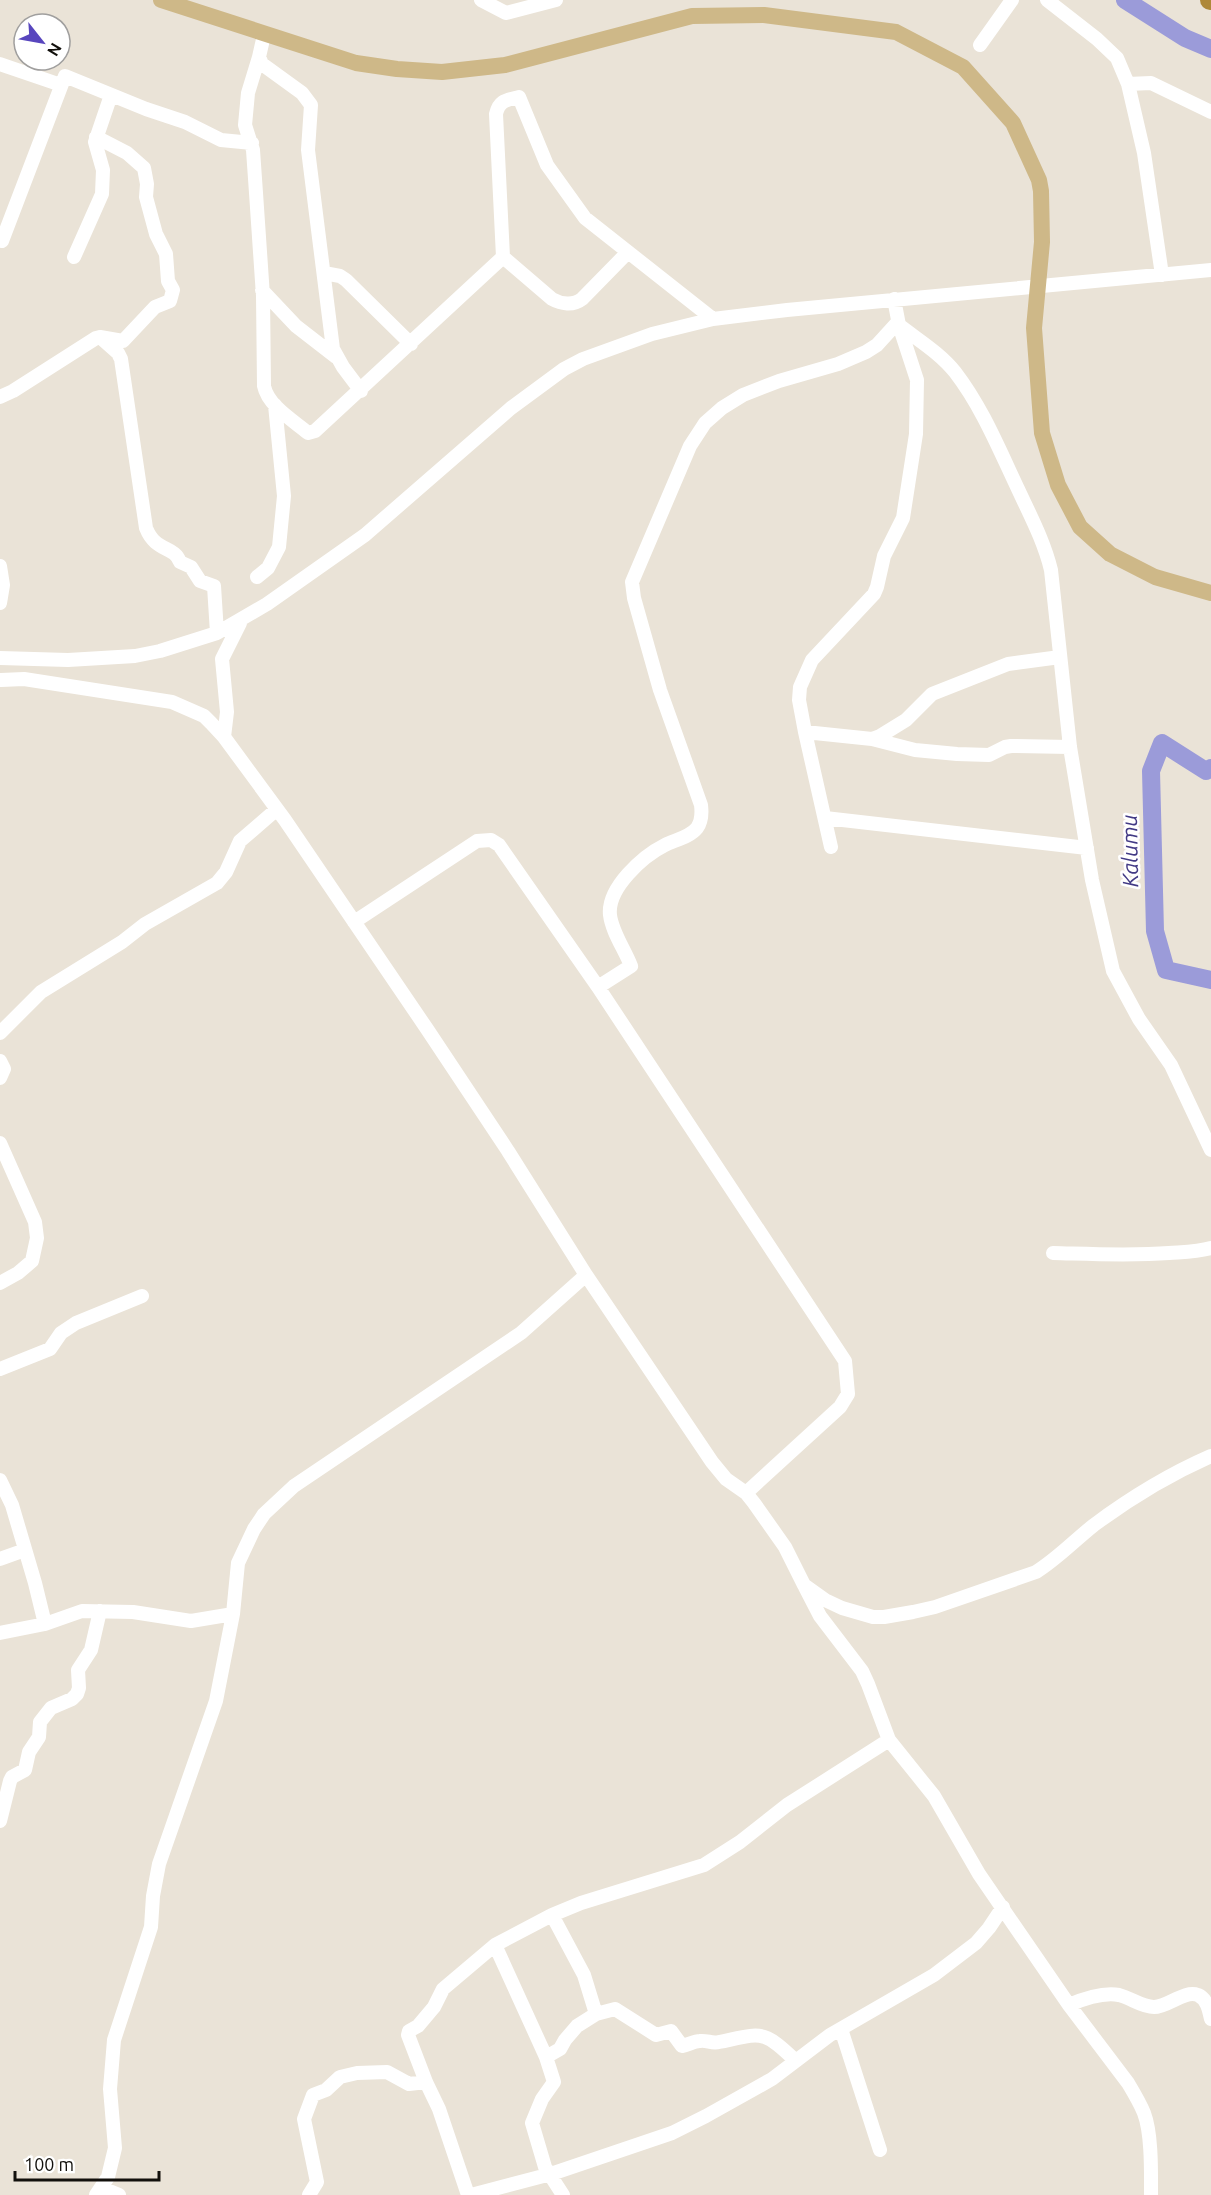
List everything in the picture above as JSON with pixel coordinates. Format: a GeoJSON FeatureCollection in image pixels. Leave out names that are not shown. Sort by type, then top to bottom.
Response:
{"type":"FeatureCollection","features":[{"type":"Feature","properties":{"kind":"main road"},"geometry":{"type":"LineString","coordinates":[[161,0],[356,63],[398,69],[442,72],[505,65],[692,16],[764,15],[896,32],[963,67],[1013,123],[1039,180],[1042,242],[1034,328],[1042,433],[1058,485],[1080,526],[1110,554],[1155,578],[1210,592]]}},
{"type":"Feature","properties":{"kind":"street"},"geometry":{"type":"LineString","coordinates":[[481,0],[506,13],[531,3],[556,0]]}},
{"type":"Feature","properties":{"kind":"street"},"geometry":{"type":"LineString","coordinates":[[980,45],[1012,0]]}},
{"type":"Feature","properties":{"kind":"street"},"geometry":{"type":"LineString","coordinates":[[1047,0],[1097,39],[1117,58],[1128,84],[1143,147],[1162,275]]}},
{"type":"Feature","properties":{"kind":"street"},"geometry":{"type":"LineString","coordinates":[[264,35],[260,57],[248,93],[245,125],[252,143],[262,290],[264,386],[275,405],[308,433],[312,433],[361,391],[503,257]]}},
{"type":"Feature","properties":{"kind":"street"},"geometry":{"type":"LineString","coordinates":[[260,57],[262,64],[302,93],[311,105],[308,150],[333,349],[336,357],[361,391]]}},
{"type":"Feature","properties":{"kind":"street"},"geometry":{"type":"LineString","coordinates":[[0,64],[61,85]]}},
{"type":"Feature","properties":{"kind":"street"},"geometry":{"type":"LineString","coordinates":[[1,243],[65,76],[185,122],[221,140],[252,143]]}},
{"type":"Feature","properties":{"kind":"street"},"geometry":{"type":"LineString","coordinates":[[1128,84],[1151,83],[1211,112]]}},
{"type":"Feature","properties":{"kind":"street"},"geometry":{"type":"LineString","coordinates":[[74,257],[102,194],[103,170],[95,147],[111,95]]}},
{"type":"Feature","properties":{"kind":"street"},"geometry":{"type":"LineString","coordinates":[[627,253],[582,299],[572,303],[561,303],[552,298],[503,257],[496,114],[498,105],[502,101],[519,97],[551,173],[591,224],[713,319]]}},
{"type":"Feature","properties":{"kind":"street"},"geometry":{"type":"LineString","coordinates":[[96,138],[127,153],[144,168],[147,179],[146,197],[156,234],[166,254],[168,281],[173,290],[170,301],[154,307],[120,347],[146,528],[154,543],[177,554],[180,562],[191,567],[197,579],[214,586],[217,633]]}},
{"type":"Feature","properties":{"kind":"street"},"geometry":{"type":"LineString","coordinates":[[0,658],[68,660],[135,656],[217,633],[241,621],[365,534],[511,408],[564,369],[583,359],[652,334],[713,319],[894,299],[1211,270]]}},
{"type":"Feature","properties":{"kind":"street"},"geometry":{"type":"LineString","coordinates":[[324,273],[340,276],[346,280],[411,344]]}},
{"type":"Feature","properties":{"kind":"street"},"geometry":{"type":"LineString","coordinates":[[262,290],[296,326],[336,357]]}},
{"type":"Feature","properties":{"kind":"street"},"geometry":{"type":"LineString","coordinates":[[831,847],[799,700],[801,682],[812,660],[874,594],[884,556],[903,518],[916,434],[917,380],[898,324],[894,299]]}},
{"type":"Feature","properties":{"kind":"street"},"geometry":{"type":"LineString","coordinates":[[898,324],[937,354],[954,371],[973,398],[1048,558],[1070,747],[1087,848],[1113,971],[1139,1019],[1171,1065],[1211,1150]]}},
{"type":"Feature","properties":{"kind":"street"},"geometry":{"type":"LineString","coordinates":[[598,987],[631,966],[610,915],[612,896],[624,880],[650,855],[667,844],[692,833],[702,818],[701,805],[660,690],[634,598],[632,582],[690,446],[705,423],[722,408],[743,395],[779,381],[838,364],[866,352],[877,345],[898,324]]}},
{"type":"Feature","properties":{"kind":"street"},"geometry":{"type":"LineString","coordinates":[[0,397],[92,340],[100,337],[120,347]]}},
{"type":"Feature","properties":{"kind":"street"},"geometry":{"type":"LineString","coordinates":[[257,577],[268,568],[279,547],[284,496],[275,405]]}},
{"type":"Feature","properties":{"kind":"street"},"geometry":{"type":"LineString","coordinates":[[0,566],[3,585],[0,603]]}},
{"type":"Feature","properties":{"kind":"street"},"geometry":{"type":"LineString","coordinates":[[224,737],[227,712],[222,659],[241,621]]}},
{"type":"Feature","properties":{"kind":"street"},"geometry":{"type":"LineString","coordinates":[[872,739],[906,720],[932,694],[1008,664],[1060,657]]}},
{"type":"Feature","properties":{"kind":"street"},"geometry":{"type":"LineString","coordinates":[[0,680],[18,658]]}},
{"type":"Feature","properties":{"kind":"street"},"geometry":{"type":"LineString","coordinates":[[0,680],[24,678],[172,702],[204,716],[224,737],[277,808],[463,1082],[586,1275],[712,1462],[726,1479],[746,1493],[785,1547],[820,1616],[862,1671],[889,1740],[934,1796],[969,1858],[1069,2005],[1128,2083],[1145,2115],[1151,2195]]}},
{"type":"Feature","properties":{"kind":"street"},"geometry":{"type":"LineString","coordinates":[[805,732],[872,739],[915,750],[957,754],[989,755],[1011,746],[1070,747]]}},
{"type":"Feature","properties":{"kind":"street"},"geometry":{"type":"LineString","coordinates":[[0,1033],[41,992],[122,942],[145,924],[217,883],[222,878],[240,841],[277,808]]}},
{"type":"Feature","properties":{"kind":"street"},"geometry":{"type":"LineString","coordinates":[[825,818],[1087,848]]}},
{"type":"Feature","properties":{"kind":"street"},"geometry":{"type":"LineString","coordinates":[[354,922],[477,841],[491,840],[499,845],[598,987],[845,1361],[848,1394],[840,1407],[746,1493]]}},
{"type":"Feature","properties":{"kind":"street"},"geometry":{"type":"LineString","coordinates":[[0,1061],[4,1069],[0,1078]]}},
{"type":"Feature","properties":{"kind":"street"},"geometry":{"type":"LineString","coordinates":[[0,1143],[35,1222],[37,1238],[32,1261],[18,1274],[0,1283]]}},
{"type":"Feature","properties":{"kind":"street"},"geometry":{"type":"LineString","coordinates":[[1053,1253],[1143,1254],[1211,1248]]}},
{"type":"Feature","properties":{"kind":"street"},"geometry":{"type":"LineString","coordinates":[[119,2195],[99,2191],[114,2159],[110,2088],[114,2040],[151,1927],[153,1896],[159,1864],[216,1701],[233,1614],[238,1563],[255,1529],[264,1514],[309,1474],[521,1333],[586,1275]]}},
{"type":"Feature","properties":{"kind":"street"},"geometry":{"type":"LineString","coordinates":[[0,1369],[50,1349],[62,1333],[76,1323],[142,1296]]}},
{"type":"Feature","properties":{"kind":"street"},"geometry":{"type":"LineString","coordinates":[[804,1585],[825,1600],[842,1608],[873,1617],[935,1607],[1036,1572],[1114,1512],[1179,1471],[1211,1456]]}},
{"type":"Feature","properties":{"kind":"street"},"geometry":{"type":"LineString","coordinates":[[0,1480],[12,1506],[45,1624]]}},
{"type":"Feature","properties":{"kind":"street"},"geometry":{"type":"LineString","coordinates":[[0,1559],[25,1550]]}},
{"type":"Feature","properties":{"kind":"street"},"geometry":{"type":"LineString","coordinates":[[0,1633],[45,1624],[82,1611],[133,1612],[192,1621],[233,1614]]}},
{"type":"Feature","properties":{"kind":"street"},"geometry":{"type":"LineString","coordinates":[[0,1821],[10,1780],[25,1770],[29,1752],[39,1737],[40,1722],[51,1708],[72,1700],[77,1694],[78,1670],[91,1650],[100,1611]]}},
{"type":"Feature","properties":{"kind":"street"},"geometry":{"type":"LineString","coordinates":[[889,1740],[786,1805],[740,1842],[704,1865],[591,1900],[552,1915],[495,1945],[443,1989],[434,2007],[418,2025],[409,2031],[408,2035],[439,2109],[469,2195],[551,2174],[672,2133],[706,2116],[772,2079],[841,2029],[934,1975],[976,1943],[1003,1907]]}},
{"type":"Feature","properties":{"kind":"street"},"geometry":{"type":"LineString","coordinates":[[552,1915],[584,1975],[596,2014]]}},
{"type":"Feature","properties":{"kind":"street"},"geometry":{"type":"LineString","coordinates":[[495,1945],[546,2057],[554,2082],[542,2099],[532,2123],[545,2167],[564,2195]]}},
{"type":"Feature","properties":{"kind":"street"},"geometry":{"type":"LineString","coordinates":[[1069,2005],[1086,1999],[1118,1995],[1150,2007],[1157,2007],[1191,1994],[1200,1995],[1205,2000],[1211,2019]]}},
{"type":"Feature","properties":{"kind":"street"},"geometry":{"type":"LineString","coordinates":[[546,2057],[560,2049],[577,2026],[596,2014],[613,2009],[656,2036],[671,2031],[680,2046],[700,2040],[716,2043],[758,2035],[774,2041],[796,2061]]}},
{"type":"Feature","properties":{"kind":"street"},"geometry":{"type":"LineString","coordinates":[[841,2029],[880,2150]]}},
{"type":"Feature","properties":{"kind":"street"},"geometry":{"type":"LineString","coordinates":[[309,2195],[317,2182],[304,2118],[314,2095],[326,2090],[340,2077],[357,2073],[387,2072],[412,2084],[426,2082]]}},
{"type":"Feature","properties":{"kind":"waterway","name":"Kalumu"},"geometry":{"type":"LineString","coordinates":[[1125,0],[1185,38],[1211,49]]}},
{"type":"Feature","properties":{"kind":"waterway","name":"Kalumu"},"geometry":{"type":"LineString","coordinates":[[1211,768],[1206,771],[1162,743],[1151,771],[1155,931],[1166,970],[1211,980]]}}]}
